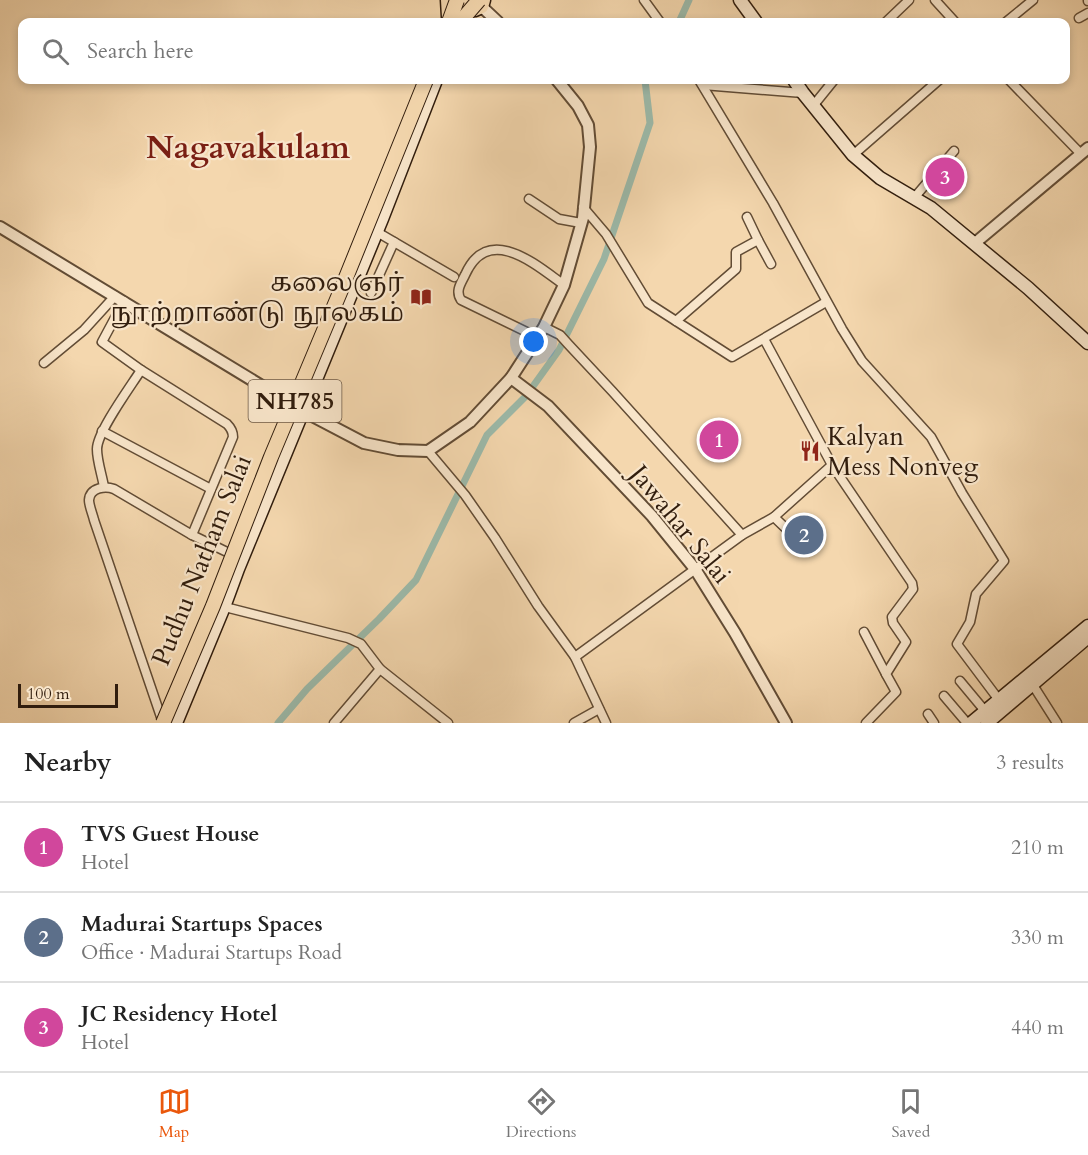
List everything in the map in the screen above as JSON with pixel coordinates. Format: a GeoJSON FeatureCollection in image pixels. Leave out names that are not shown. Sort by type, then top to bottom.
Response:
{"type":"FeatureCollection","features":[{"type":"Feature","properties":{"kind":"highway"},"geometry":{"type":"LineString","coordinates":[[455,18],[474,2]]}},
{"type":"Feature","properties":{"kind":"highway"},"geometry":{"type":"LineString","coordinates":[[455,18],[474,2]]}},
{"type":"Feature","properties":{"kind":"highway","name":"NH785"},"geometry":{"type":"LineString","coordinates":[[165,722],[424,84]]}},
{"type":"Feature","properties":{"kind":"highway","name":"NH785"},"geometry":{"type":"LineString","coordinates":[[165,722],[388,192],[429,84]]}},
{"type":"Feature","properties":{"kind":"main road"},"geometry":{"type":"LineString","coordinates":[[447,0],[450,18]]}},
{"type":"Feature","properties":{"kind":"main road"},"geometry":{"type":"LineString","coordinates":[[740,0],[753,18]]}},
{"type":"Feature","properties":{"kind":"main road"},"geometry":{"type":"LineString","coordinates":[[469,18],[474,2]]}},
{"type":"Feature","properties":{"kind":"main road","name":"Pudhu Natham Salai"},"geometry":{"type":"LineString","coordinates":[[165,722],[209,602],[288,402],[419,84]]}},
{"type":"Feature","properties":{"kind":"main road","name":"Pudhu Natham Salai"},"geometry":{"type":"LineString","coordinates":[[176,723],[377,232],[434,84]]}},
{"type":"Feature","properties":{"kind":"main road"},"geometry":{"type":"LineString","coordinates":[[797,84],[853,155],[880,178],[931,208],[975,243],[1088,343]]}},
{"type":"Feature","properties":{"kind":"main road"},"geometry":{"type":"LineString","coordinates":[[969,723],[986,717],[1088,626]]}},
{"type":"Feature","properties":{"kind":"main road"},"geometry":{"type":"LineString","coordinates":[[986,717],[999,700],[1088,637]]}},
{"type":"Feature","properties":{"kind":"street"},"geometry":{"type":"LineString","coordinates":[[644,0],[657,18]]}},
{"type":"Feature","properties":{"kind":"street"},"geometry":{"type":"LineString","coordinates":[[890,18],[909,0]]}},
{"type":"Feature","properties":{"kind":"street"},"geometry":{"type":"LineString","coordinates":[[935,0],[951,18]]}},
{"type":"Feature","properties":{"kind":"street"},"geometry":{"type":"LineString","coordinates":[[1011,18],[1033,0]]}},
{"type":"Feature","properties":{"kind":"street"},"geometry":{"type":"LineString","coordinates":[[474,2],[493,18]]}},
{"type":"Feature","properties":{"kind":"street"},"geometry":{"type":"LineString","coordinates":[[1079,18],[1088,13]]}},
{"type":"Feature","properties":{"kind":"street"},"geometry":{"type":"LineString","coordinates":[[0,227],[303,411],[364,443],[398,450],[428,451],[470,422],[511,378],[544,327],[564,285],[581,223],[590,147],[588,125],[578,106],[560,84]]}},
{"type":"Feature","properties":{"kind":"street"},"geometry":{"type":"LineString","coordinates":[[704,84],[803,93]]}},
{"type":"Feature","properties":{"kind":"street"},"geometry":{"type":"LineString","coordinates":[[704,84],[773,203],[826,302],[862,361],[931,437],[1004,561],[976,594],[970,622],[957,644],[999,700]]}},
{"type":"Feature","properties":{"kind":"street"},"geometry":{"type":"LineString","coordinates":[[813,106],[831,84]]}},
{"type":"Feature","properties":{"kind":"street"},"geometry":{"type":"LineString","coordinates":[[853,155],[934,84]]}},
{"type":"Feature","properties":{"kind":"street"},"geometry":{"type":"LineString","coordinates":[[975,243],[1084,151],[1013,84]]}},
{"type":"Feature","properties":{"kind":"street"},"geometry":{"type":"LineString","coordinates":[[914,198],[954,152]]}},
{"type":"Feature","properties":{"kind":"street"},"geometry":{"type":"LineString","coordinates":[[529,199],[559,219],[581,223]]}},
{"type":"Feature","properties":{"kind":"street"},"geometry":{"type":"LineString","coordinates":[[583,207],[606,234],[648,303],[732,357],[826,302]]}},
{"type":"Feature","properties":{"kind":"street"},"geometry":{"type":"LineString","coordinates":[[747,217],[771,264]]}},
{"type":"Feature","properties":{"kind":"street"},"geometry":{"type":"LineString","coordinates":[[377,232],[454,277]]}},
{"type":"Feature","properties":{"kind":"street"},"geometry":{"type":"LineString","coordinates":[[676,321],[736,269],[736,252],[758,240]]}},
{"type":"Feature","properties":{"kind":"street"},"geometry":{"type":"LineString","coordinates":[[371,293],[394,242]]}},
{"type":"Feature","properties":{"kind":"street"},"geometry":{"type":"LineString","coordinates":[[537,337],[460,300],[458,290],[467,269],[474,260],[487,251],[497,248],[508,250],[534,264],[564,285]]}},
{"type":"Feature","properties":{"kind":"street"},"geometry":{"type":"LineString","coordinates":[[44,363],[120,298]]}},
{"type":"Feature","properties":{"kind":"street"},"geometry":{"type":"LineString","coordinates":[[120,298],[102,342],[231,428],[233,433],[192,535]]}},
{"type":"Feature","properties":{"kind":"street"},"geometry":{"type":"LineString","coordinates":[[544,327],[560,335],[742,536]]}},
{"type":"Feature","properties":{"kind":"street"},"geometry":{"type":"LineString","coordinates":[[764,339],[832,465],[912,583],[913,589],[892,617],[893,623],[906,642],[886,674]]}},
{"type":"Feature","properties":{"kind":"street"},"geometry":{"type":"LineString","coordinates":[[104,487],[97,446],[102,431],[141,369]]}},
{"type":"Feature","properties":{"kind":"street","name":"Jawahar Salai"},"geometry":{"type":"LineString","coordinates":[[511,378],[548,406],[652,516],[694,570],[735,633],[786,723]]}},
{"type":"Feature","properties":{"kind":"street"},"geometry":{"type":"LineString","coordinates":[[102,431],[211,489]]}},
{"type":"Feature","properties":{"kind":"street"},"geometry":{"type":"LineString","coordinates":[[428,451],[465,495],[538,606],[575,657],[606,723]]}},
{"type":"Feature","properties":{"kind":"street"},"geometry":{"type":"LineString","coordinates":[[575,657],[742,536],[774,517],[832,465]]}},
{"type":"Feature","properties":{"kind":"street"},"geometry":{"type":"LineString","coordinates":[[165,722],[89,501],[93,493],[104,487],[114,489],[229,554]]}},
{"type":"Feature","properties":{"kind":"street"},"geometry":{"type":"LineString","coordinates":[[774,517],[798,540]]}},
{"type":"Feature","properties":{"kind":"street"},"geometry":{"type":"LineString","coordinates":[[209,602],[348,638],[360,644],[380,669],[448,723]]}},
{"type":"Feature","properties":{"kind":"street"},"geometry":{"type":"LineString","coordinates":[[864,632],[896,692],[866,723]]}},
{"type":"Feature","properties":{"kind":"street"},"geometry":{"type":"LineString","coordinates":[[334,723],[380,669]]}},
{"type":"Feature","properties":{"kind":"street"},"geometry":{"type":"LineString","coordinates":[[1030,680],[1057,723]]}},
{"type":"Feature","properties":{"kind":"street"},"geometry":{"type":"LineString","coordinates":[[960,681],[986,717]]}},
{"type":"Feature","properties":{"kind":"street"},"geometry":{"type":"LineString","coordinates":[[944,696],[969,723]]}},
{"type":"Feature","properties":{"kind":"street"},"geometry":{"type":"LineString","coordinates":[[574,723],[599,709]]}},
{"type":"Feature","properties":{"kind":"street"},"geometry":{"type":"LineString","coordinates":[[928,714],[934,723]]}},
{"type":"Feature","properties":{"kind":"waterway"},"geometry":{"type":"LineString","coordinates":[[681,18],[689,0]]}},
{"type":"Feature","properties":{"kind":"waterway"},"geometry":{"type":"LineString","coordinates":[[278,723],[307,689],[416,580],[487,435],[526,396],[559,350],[604,259],[650,123],[645,84]]}},
{"type":"Feature","properties":{"kind":"place","name":"JC Residency Hotel"},"geometry":{"type":"Point","coordinates":[945,177]}},
{"type":"Feature","properties":{"kind":"place","name":"கலைஞர் நூற்றாண்டு நூலகம்"},"geometry":{"type":"Point","coordinates":[421,297]}},
{"type":"Feature","properties":{"kind":"place","name":"TVS Guest House"},"geometry":{"type":"Point","coordinates":[719,440]}},
{"type":"Feature","properties":{"kind":"place","name":"Kalyan Mess Nonveg"},"geometry":{"type":"Point","coordinates":[810,451]}},
{"type":"Feature","properties":{"kind":"place","name":"Madurai Startups Spaces"},"geometry":{"type":"Point","coordinates":[804,535]}},
{"type":"Feature","properties":{"kind":"district","name":"Nagavakulam"},"geometry":{"type":"Point","coordinates":[248,147]}}]}
